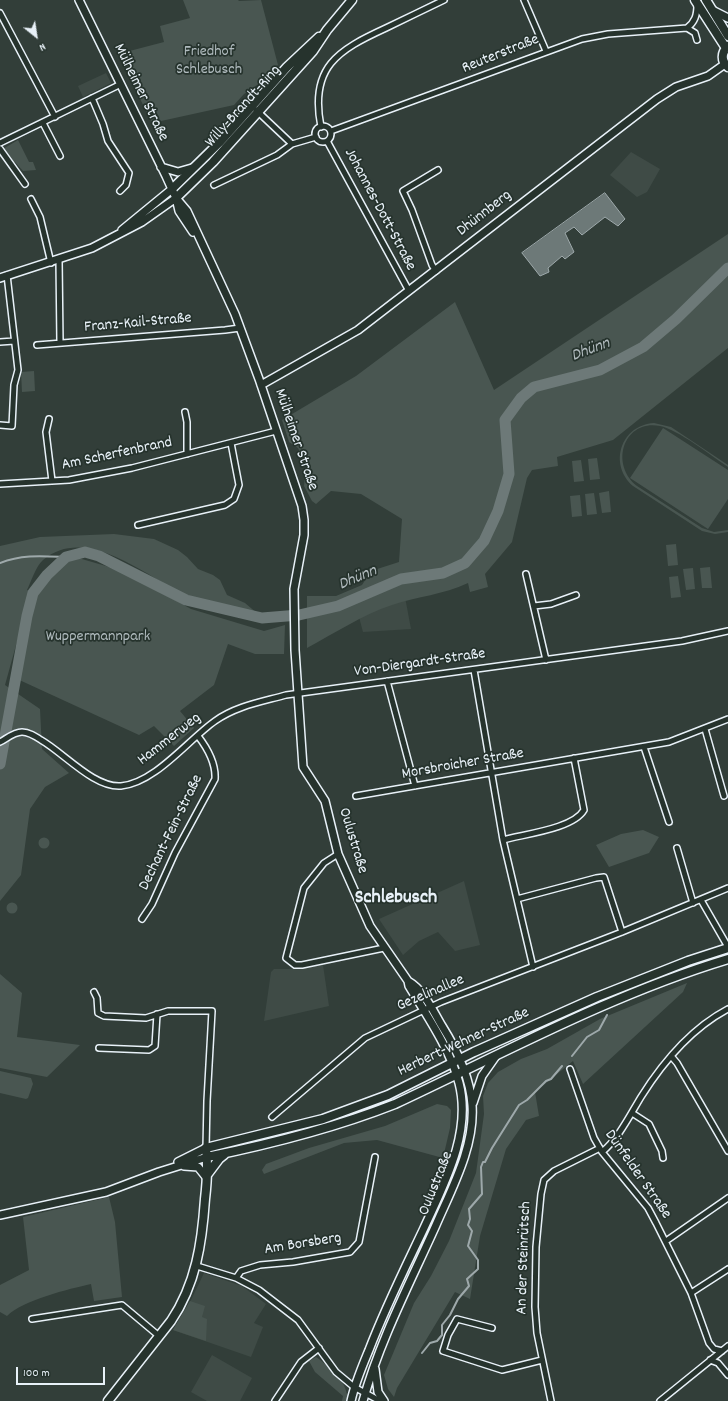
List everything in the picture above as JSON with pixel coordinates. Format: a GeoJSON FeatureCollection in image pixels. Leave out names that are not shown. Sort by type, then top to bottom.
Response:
{"type":"FeatureCollection","features":[{"type":"Feature","properties":{"kind":"main road","name":"Mülheimer Straße"},"geometry":{"type":"LineString","coordinates":[[79,0],[176,198],[187,211],[229,299],[261,385],[298,494],[304,520],[294,589],[301,751],[305,772]]}},
{"type":"Feature","properties":{"kind":"main road","name":"Willy-Brandt-Ring"},"geometry":{"type":"LineString","coordinates":[[172,189],[256,109],[313,51],[327,30],[352,0]]}},
{"type":"Feature","properties":{"kind":"main road"},"geometry":{"type":"LineString","coordinates":[[706,0],[728,36]]}},
{"type":"Feature","properties":{"kind":"main road"},"geometry":{"type":"LineString","coordinates":[[696,2],[727,47]]}},
{"type":"Feature","properties":{"kind":"main road"},"geometry":{"type":"LineString","coordinates":[[711,9],[728,18]]}},
{"type":"Feature","properties":{"kind":"main road","name":"Dhünnberg"},"geometry":{"type":"LineString","coordinates":[[261,385],[348,336],[408,292],[657,98],[676,87],[705,78],[726,66],[723,53],[727,47]]}},
{"type":"Feature","properties":{"kind":"main road","name":"Willy-Brandt-Ring"},"geometry":{"type":"LineString","coordinates":[[176,198],[205,170],[256,109]]}},
{"type":"Feature","properties":{"kind":"main road"},"geometry":{"type":"LineString","coordinates":[[161,167],[178,172],[194,168]]}},
{"type":"Feature","properties":{"kind":"main road"},"geometry":{"type":"LineString","coordinates":[[116,236],[172,189]]}},
{"type":"Feature","properties":{"kind":"main road"},"geometry":{"type":"LineString","coordinates":[[4,277],[86,251],[142,222],[176,198]]}},
{"type":"Feature","properties":{"kind":"main road","name":"Oulustraße"},"geometry":{"type":"LineString","coordinates":[[305,772],[325,801],[338,854],[370,926],[408,981],[451,1063],[456,1075],[462,1109],[453,1161],[445,1182],[380,1321],[354,1388],[351,1401]]}},
{"type":"Feature","properties":{"kind":"main road","name":"Herbert-Wehner-Straße"},"geometry":{"type":"LineString","coordinates":[[206,1148],[323,1119],[388,1095],[460,1058],[597,997],[688,961],[728,948]]}},
{"type":"Feature","properties":{"kind":"main road","name":"Herbert-Wehner-Straße"},"geometry":{"type":"LineString","coordinates":[[207,1157],[326,1129],[364,1116],[395,1104],[602,1006],[691,971],[728,959]]}},
{"type":"Feature","properties":{"kind":"main road","name":"Oulustraße"},"geometry":{"type":"LineString","coordinates":[[364,1398],[374,1365],[394,1315],[424,1252],[461,1165],[468,1140],[472,1105],[465,1071],[460,1058],[419,990],[408,981]]}},
{"type":"Feature","properties":{"kind":"main road"},"geometry":{"type":"LineString","coordinates":[[472,1105],[482,1076],[496,1056]]}},
{"type":"Feature","properties":{"kind":"main road"},"geometry":{"type":"LineString","coordinates":[[108,1401],[159,1336],[182,1303],[197,1266],[204,1228],[207,1157],[206,1148],[159,1172]]}},
{"type":"Feature","properties":{"kind":"main road"},"geometry":{"type":"LineString","coordinates":[[206,1177],[219,1159],[228,1153]]}},
{"type":"Feature","properties":{"kind":"main road"},"geometry":{"type":"LineString","coordinates":[[0,1215],[106,1192],[159,1172],[207,1157]]}},
{"type":"Feature","properties":{"kind":"main road"},"geometry":{"type":"LineString","coordinates":[[180,1165],[198,1167],[206,1177]]}},
{"type":"Feature","properties":{"kind":"main road"},"geometry":{"type":"LineString","coordinates":[[374,1365],[375,1381],[378,1392],[384,1401]]}},
{"type":"Feature","properties":{"kind":"street"},"geometry":{"type":"LineString","coordinates":[[321,127],[317,111],[321,84],[328,68],[340,53],[360,40],[444,0]]}},
{"type":"Feature","properties":{"kind":"street"},"geometry":{"type":"LineString","coordinates":[[524,0],[546,51]]}},
{"type":"Feature","properties":{"kind":"street"},"geometry":{"type":"LineString","coordinates":[[696,2],[696,17],[692,24],[687,28],[695,33],[697,40]]}},
{"type":"Feature","properties":{"kind":"street"},"geometry":{"type":"LineString","coordinates":[[0,13],[55,117]]}},
{"type":"Feature","properties":{"kind":"street","name":"Reuterstraße"},"geometry":{"type":"LineString","coordinates":[[331,131],[466,83],[546,51],[582,39],[608,34],[687,28]]}},
{"type":"Feature","properties":{"kind":"street"},"geometry":{"type":"LineString","coordinates":[[0,143],[121,84]]}},
{"type":"Feature","properties":{"kind":"street"},"geometry":{"type":"LineString","coordinates":[[92,98],[103,124],[108,141],[129,173],[126,185],[120,191]]}},
{"type":"Feature","properties":{"kind":"street"},"geometry":{"type":"LineString","coordinates":[[256,109],[292,144]]}},
{"type":"Feature","properties":{"kind":"street"},"geometry":{"type":"LineString","coordinates":[[43,123],[60,156]]}},
{"type":"Feature","properties":{"kind":"street"},"geometry":{"type":"LineString","coordinates":[[321,127],[327,127],[331,131],[330,137],[327,141],[320,141],[316,137],[316,131],[321,127]]}},
{"type":"Feature","properties":{"kind":"street"},"geometry":{"type":"LineString","coordinates":[[214,185],[277,155],[292,144],[316,137]]}},
{"type":"Feature","properties":{"kind":"street","name":"Johannes-Dott-Straße"},"geometry":{"type":"LineString","coordinates":[[327,141],[408,292]]}},
{"type":"Feature","properties":{"kind":"street"},"geometry":{"type":"LineString","coordinates":[[0,149],[25,184]]}},
{"type":"Feature","properties":{"kind":"street"},"geometry":{"type":"LineString","coordinates":[[436,270],[432,265],[412,210],[403,191],[438,170]]}},
{"type":"Feature","properties":{"kind":"street"},"geometry":{"type":"LineString","coordinates":[[31,199],[40,217],[51,263]]}},
{"type":"Feature","properties":{"kind":"street"},"geometry":{"type":"LineString","coordinates":[[59,260],[60,343]]}},
{"type":"Feature","properties":{"kind":"street"},"geometry":{"type":"LineString","coordinates":[[0,424],[12,426],[14,385],[18,370],[4,277]]}},
{"type":"Feature","properties":{"kind":"street","name":"Franz-Kail-Straße"},"geometry":{"type":"LineString","coordinates":[[37,345],[240,328]]}},
{"type":"Feature","properties":{"kind":"street"},"geometry":{"type":"LineString","coordinates":[[0,342],[14,341]]}},
{"type":"Feature","properties":{"kind":"street","name":"Am Scherfenbrand"},"geometry":{"type":"LineString","coordinates":[[185,412],[187,422],[187,454]]}},
{"type":"Feature","properties":{"kind":"street","name":"Am Scherfenbrand"},"geometry":{"type":"LineString","coordinates":[[49,419],[46,432],[52,481]]}},
{"type":"Feature","properties":{"kind":"street","name":"Am Scherfenbrand"},"geometry":{"type":"LineString","coordinates":[[0,484],[69,480],[132,468],[276,431]]}},
{"type":"Feature","properties":{"kind":"street"},"geometry":{"type":"LineString","coordinates":[[138,525],[225,505],[234,499],[238,492],[239,485],[231,443]]}},
{"type":"Feature","properties":{"kind":"street"},"geometry":{"type":"LineString","coordinates":[[526,574],[546,660]]}},
{"type":"Feature","properties":{"kind":"street"},"geometry":{"type":"LineString","coordinates":[[534,606],[551,604],[576,595]]}},
{"type":"Feature","properties":{"kind":"street","name":"Von-Diergardt-Straße"},"geometry":{"type":"LineString","coordinates":[[298,692],[387,682],[682,641],[728,631]]}},
{"type":"Feature","properties":{"kind":"street"},"geometry":{"type":"LineString","coordinates":[[474,670],[503,840],[533,967]]}},
{"type":"Feature","properties":{"kind":"street"},"geometry":{"type":"LineString","coordinates":[[387,682],[415,786]]}},
{"type":"Feature","properties":{"kind":"street","name":"Hammerweg"},"geometry":{"type":"LineString","coordinates":[[0,742],[16,733],[22,732],[32,734],[49,744],[102,783],[121,786],[144,778],[156,771],[215,721],[240,707],[298,692]]}},
{"type":"Feature","properties":{"kind":"street","name":"Morsbroicher Straße"},"geometry":{"type":"LineString","coordinates":[[356,796],[644,747],[677,740],[728,719]]}},
{"type":"Feature","properties":{"kind":"street"},"geometry":{"type":"LineString","coordinates":[[704,729],[724,796]]}},
{"type":"Feature","properties":{"kind":"street","name":"Dechant-Fein-Straße"},"geometry":{"type":"LineString","coordinates":[[142,919],[152,904],[175,853],[215,779],[216,770],[210,756],[198,736]]}},
{"type":"Feature","properties":{"kind":"street"},"geometry":{"type":"LineString","coordinates":[[644,747],[669,822]]}},
{"type":"Feature","properties":{"kind":"street"},"geometry":{"type":"LineString","coordinates":[[503,840],[570,823],[581,815],[584,810],[574,758]]}},
{"type":"Feature","properties":{"kind":"street"},"geometry":{"type":"LineString","coordinates":[[677,848],[693,903]]}},
{"type":"Feature","properties":{"kind":"street"},"geometry":{"type":"LineString","coordinates":[[338,854],[324,863],[304,888],[286,958],[295,965],[302,965],[384,948]]}},
{"type":"Feature","properties":{"kind":"street"},"geometry":{"type":"LineString","coordinates":[[517,899],[596,878],[604,878],[622,932]]}},
{"type":"Feature","properties":{"kind":"street","name":"Gezelinallee"},"geometry":{"type":"LineString","coordinates":[[272,1117],[365,1038],[430,1007],[622,932],[728,888]]}},
{"type":"Feature","properties":{"kind":"street"},"geometry":{"type":"LineString","coordinates":[[701,900],[728,948]]}},
{"type":"Feature","properties":{"kind":"street"},"geometry":{"type":"LineString","coordinates":[[94,992],[97,998],[98,1013],[104,1016],[146,1018],[168,1011],[212,1011],[206,1148]]}},
{"type":"Feature","properties":{"kind":"street"},"geometry":{"type":"LineString","coordinates":[[601,1150],[613,1142],[650,1082],[671,1056],[704,1025],[728,1010]]}},
{"type":"Feature","properties":{"kind":"street"},"geometry":{"type":"LineString","coordinates":[[99,1048],[149,1050],[156,1046],[157,1014]]}},
{"type":"Feature","properties":{"kind":"street"},"geometry":{"type":"LineString","coordinates":[[671,1056],[677,1063],[726,1143],[728,1152]]}},
{"type":"Feature","properties":{"kind":"street","name":"Dünfelder Straße"},"geometry":{"type":"LineString","coordinates":[[570,1069],[594,1138],[601,1150],[648,1208],[691,1293],[709,1343],[714,1349],[722,1351]]}},
{"type":"Feature","properties":{"kind":"street"},"geometry":{"type":"LineString","coordinates":[[632,1113],[650,1126],[662,1151],[663,1158]]}},
{"type":"Feature","properties":{"kind":"street","name":"An der Steinrütsch"},"geometry":{"type":"LineString","coordinates":[[551,1401],[537,1333],[535,1303],[536,1247],[543,1183],[548,1176],[558,1168],[601,1150]]}},
{"type":"Feature","properties":{"kind":"street","name":"Am Borsberg"},"geometry":{"type":"LineString","coordinates":[[236,1278],[241,1270],[260,1265],[293,1262],[350,1252],[359,1242],[375,1157]]}},
{"type":"Feature","properties":{"kind":"street"},"geometry":{"type":"LineString","coordinates":[[666,1241],[728,1198]]}},
{"type":"Feature","properties":{"kind":"street"},"geometry":{"type":"LineString","coordinates":[[197,1266],[236,1278],[259,1290],[298,1320],[336,1372],[364,1398],[380,1401]]}},
{"type":"Feature","properties":{"kind":"street"},"geometry":{"type":"LineString","coordinates":[[691,1293],[728,1270]]}},
{"type":"Feature","properties":{"kind":"street"},"geometry":{"type":"LineString","coordinates":[[32,1319],[122,1305],[159,1336]]}},
{"type":"Feature","properties":{"kind":"street"},"geometry":{"type":"LineString","coordinates":[[492,1328],[456,1319],[446,1339],[443,1351],[502,1370],[542,1360]]}},
{"type":"Feature","properties":{"kind":"street"},"geometry":{"type":"LineString","coordinates":[[660,1401],[728,1346]]}},
{"type":"Feature","properties":{"kind":"street"},"geometry":{"type":"LineString","coordinates":[[275,1401],[301,1362],[319,1348]]}},
{"type":"Feature","properties":{"kind":"street"},"geometry":{"type":"LineString","coordinates":[[710,1360],[718,1363],[728,1375]]}},
{"type":"Feature","properties":{"kind":"shaded area"},"geometry":{"type":"Polygon","coordinates":[[[106,73],[111,83],[83,97],[78,86],[106,73]]]}},
{"type":"Feature","properties":{"kind":"shaded area"},"geometry":{"type":"Polygon","coordinates":[[[631,152],[660,169],[647,192],[637,197],[610,175],[631,152]]]}},
{"type":"Feature","properties":{"kind":"shaded area"},"geometry":{"type":"Polygon","coordinates":[[[605,193],[625,219],[618,226],[605,217],[582,235],[574,227],[565,233],[574,252],[565,259],[562,256],[548,268],[549,272],[540,276],[522,253],[605,193]]]}},
{"type":"Feature","properties":{"kind":"shaded area"},"geometry":{"type":"Polygon","coordinates":[[[405,597],[411,629],[363,632],[359,617],[405,597]]]}},
{"type":"Feature","properties":{"kind":"shaded area"},"geometry":{"type":"Polygon","coordinates":[[[464,881],[480,945],[455,951],[438,932],[419,941],[403,955],[379,919],[464,881]]]}},
{"type":"Feature","properties":{"kind":"shaded area"},"geometry":{"type":"Polygon","coordinates":[[[323,965],[329,1006],[264,1021],[271,972],[274,969],[294,969],[323,965]]]}},
{"type":"Feature","properties":{"kind":"shaded area"},"geometry":{"type":"Polygon","coordinates":[[[204,1273],[242,1286],[266,1304],[254,1323],[263,1327],[251,1357],[173,1330],[191,1300],[204,1273]]]}},
{"type":"Feature","properties":{"kind":"shaded area"},"geometry":{"type":"Polygon","coordinates":[[[212,1355],[252,1378],[240,1401],[207,1401],[191,1392],[212,1355]]]}},
{"type":"Feature","properties":{"kind":"green space","name":"Friedhof Schlebusch"},"geometry":{"type":"Polygon","coordinates":[[[183,0],[261,0],[278,65],[260,83],[244,94],[234,105],[152,123],[118,54],[164,42],[160,26],[190,18],[183,0]]]}},
{"type":"Feature","properties":{"kind":"green space"},"geometry":{"type":"Polygon","coordinates":[[[18,140],[29,162],[33,162],[36,170],[23,171],[15,162],[9,161],[3,149],[18,140]]]}},
{"type":"Feature","properties":{"kind":"green space"},"geometry":{"type":"Polygon","coordinates":[[[728,234],[728,348],[613,440],[557,457],[558,466],[532,470],[527,478],[512,542],[485,574],[488,587],[470,592],[468,583],[440,593],[411,599],[392,605],[359,619],[307,648],[307,596],[336,596],[362,585],[371,571],[399,562],[402,519],[361,494],[331,491],[316,504],[312,501],[304,486],[306,466],[298,448],[289,442],[282,420],[356,376],[455,302],[494,390],[728,234]]]}},
{"type":"Feature","properties":{"kind":"green space"},"geometry":{"type":"Polygon","coordinates":[[[34,371],[35,391],[22,392],[21,372],[34,371]]]}},
{"type":"Feature","properties":{"kind":"green space"},"geometry":{"type":"Polygon","coordinates":[[[654,423],[671,427],[728,465],[728,467],[676,432],[660,426],[648,426],[637,429],[624,445],[622,456],[628,477],[637,486],[702,528],[714,532],[728,530],[728,532],[715,534],[702,531],[633,486],[625,477],[621,467],[620,457],[626,438],[633,431],[643,425],[654,423]]]}},
{"type":"Feature","properties":{"kind":"green space"},"geometry":{"type":"Polygon","coordinates":[[[663,428],[728,470],[728,499],[708,529],[630,478],[663,428]]]}},
{"type":"Feature","properties":{"kind":"green space"},"geometry":{"type":"Polygon","coordinates":[[[597,458],[600,479],[590,480],[588,459],[597,458]]]}},
{"type":"Feature","properties":{"kind":"green space"},"geometry":{"type":"Polygon","coordinates":[[[581,460],[584,481],[574,482],[572,461],[581,460]]]}},
{"type":"Feature","properties":{"kind":"green space"},"geometry":{"type":"Polygon","coordinates":[[[609,491],[611,512],[602,513],[599,493],[609,491]]]}},
{"type":"Feature","properties":{"kind":"green space"},"geometry":{"type":"Polygon","coordinates":[[[594,493],[597,514],[587,515],[585,494],[594,493]]]}},
{"type":"Feature","properties":{"kind":"green space"},"geometry":{"type":"Polygon","coordinates":[[[580,495],[582,516],[572,517],[570,496],[580,495]]]}},
{"type":"Feature","properties":{"kind":"green space"},"geometry":{"type":"Polygon","coordinates":[[[114,534],[154,539],[178,550],[198,569],[213,575],[220,580],[227,595],[245,603],[258,614],[257,618],[198,602],[122,560],[101,551],[81,548],[61,550],[40,563],[27,590],[31,591],[5,685],[40,709],[42,749],[69,773],[45,787],[30,809],[21,875],[0,901],[0,546],[40,537],[114,534]]]}},
{"type":"Feature","properties":{"kind":"green space"},"geometry":{"type":"Polygon","coordinates":[[[676,544],[678,565],[668,566],[666,545],[676,544]]]}},
{"type":"Feature","properties":{"kind":"green space","name":"Wuppermannpark"},"geometry":{"type":"Polygon","coordinates":[[[75,557],[123,571],[191,609],[264,631],[285,625],[284,654],[255,654],[228,644],[214,685],[180,711],[194,728],[174,746],[154,726],[139,735],[15,678],[29,612],[42,577],[75,557]]]}},
{"type":"Feature","properties":{"kind":"green space"},"geometry":{"type":"Polygon","coordinates":[[[710,567],[712,588],[702,588],[700,568],[710,567]]]}},
{"type":"Feature","properties":{"kind":"green space"},"geometry":{"type":"Polygon","coordinates":[[[693,568],[695,589],[686,590],[683,569],[693,568]]]}},
{"type":"Feature","properties":{"kind":"green space"},"geometry":{"type":"Polygon","coordinates":[[[678,576],[681,597],[671,598],[669,577],[678,576]]]}},
{"type":"Feature","properties":{"kind":"green space"},"geometry":{"type":"Polygon","coordinates":[[[643,830],[659,837],[649,853],[609,867],[596,845],[621,834],[643,830]]]}},
{"type":"Feature","properties":{"kind":"green space"},"geometry":{"type":"Polygon","coordinates":[[[44,837],[48,839],[50,843],[48,847],[44,849],[40,847],[38,843],[40,839],[44,837]]]}},
{"type":"Feature","properties":{"kind":"green space"},"geometry":{"type":"Polygon","coordinates":[[[12,902],[16,904],[18,908],[16,912],[12,914],[8,912],[6,908],[8,904],[12,902]]]}},
{"type":"Feature","properties":{"kind":"green space"},"geometry":{"type":"Polygon","coordinates":[[[0,974],[22,993],[17,1037],[80,1045],[47,1077],[0,1068],[0,974]]]}},
{"type":"Feature","properties":{"kind":"green space"},"geometry":{"type":"Polygon","coordinates":[[[687,983],[683,992],[583,1084],[573,1061],[535,1092],[539,1116],[526,1120],[506,1149],[480,1236],[470,1299],[455,1292],[397,1388],[394,1397],[388,1389],[384,1375],[414,1303],[431,1276],[449,1241],[476,1173],[484,1114],[483,1096],[488,1083],[498,1072],[521,1059],[547,1049],[600,1019],[687,983]]]}},
{"type":"Feature","properties":{"kind":"green space"},"geometry":{"type":"Polygon","coordinates":[[[0,1071],[31,1078],[33,1084],[28,1098],[26,1099],[0,1093],[0,1071]]]}},
{"type":"Feature","properties":{"kind":"green space"},"geometry":{"type":"Polygon","coordinates":[[[437,1104],[447,1106],[451,1110],[450,1128],[443,1158],[377,1140],[344,1143],[264,1174],[262,1170],[266,1164],[309,1148],[385,1126],[437,1104]]]}},
{"type":"Feature","properties":{"kind":"green space"},"geometry":{"type":"Polygon","coordinates":[[[109,1197],[115,1222],[122,1297],[94,1301],[91,1284],[35,1300],[14,1310],[7,1316],[0,1312],[0,1285],[29,1270],[23,1217],[109,1197]]]}},
{"type":"Feature","properties":{"kind":"green space"},"geometry":{"type":"Polygon","coordinates":[[[190,1301],[205,1306],[202,1317],[207,1319],[206,1341],[173,1330],[190,1301]]]}},
{"type":"Feature","properties":{"kind":"green space"},"geometry":{"type":"Polygon","coordinates":[[[316,1357],[338,1376],[345,1388],[347,1401],[342,1401],[343,1396],[315,1372],[309,1361],[316,1357]]]}},
{"type":"Feature","properties":{"kind":"waterway","name":"Dhünn"},"geometry":{"type":"LineString","coordinates":[[0,764],[27,616],[33,593],[47,575],[66,557],[85,552],[99,556],[186,600],[262,618],[299,615],[338,606],[401,579],[443,573],[465,563],[484,541],[498,511],[509,474],[505,420],[521,398],[534,387],[600,370],[643,347],[676,319],[728,268]]}},
{"type":"Feature","properties":{"kind":"waterway"},"geometry":{"type":"LineString","coordinates":[[0,563],[24,557],[66,557]]}},
{"type":"Feature","properties":{"kind":"waterway"},"geometry":{"type":"LineString","coordinates":[[572,1056],[587,1037],[599,1030],[607,1015]]}},
{"type":"Feature","properties":{"kind":"waterway"},"geometry":{"type":"LineString","coordinates":[[422,1353],[430,1343],[437,1341],[442,1335],[442,1325],[450,1315],[458,1299],[469,1286],[467,1279],[478,1269],[478,1260],[468,1246],[472,1231],[468,1225],[470,1219],[469,1209],[482,1194],[481,1167],[483,1162],[485,1162],[519,1105],[527,1100],[546,1081],[551,1079],[562,1066]]}},
{"type":"Feature","properties":{"kind":"district","name":"Schlebusch"},"geometry":{"type":"Point","coordinates":[396,899]}}]}
